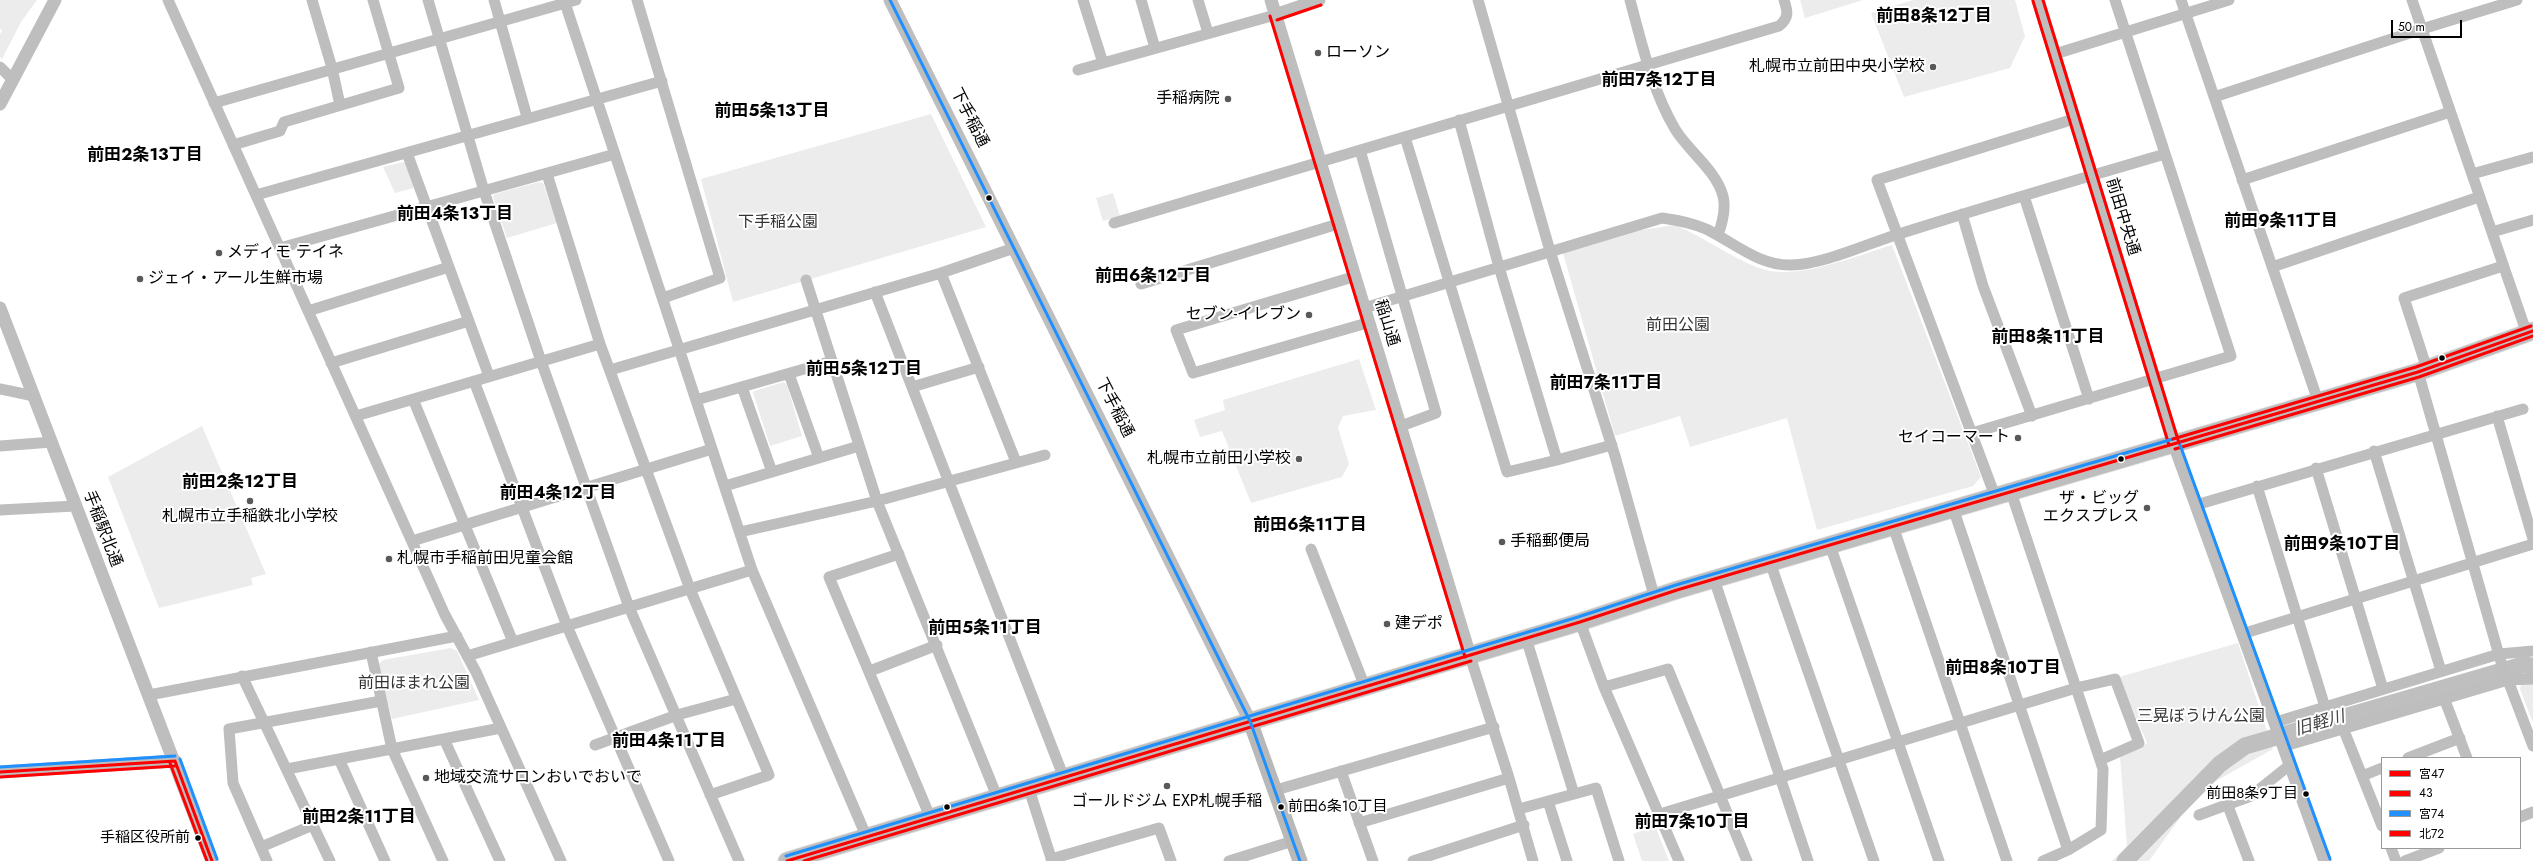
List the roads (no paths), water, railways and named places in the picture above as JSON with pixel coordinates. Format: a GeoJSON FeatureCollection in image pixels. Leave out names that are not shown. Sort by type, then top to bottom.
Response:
{"type":"FeatureCollection","features":[{"type":"Feature","properties":{"kind":"main road"},"geometry":{"type":"LineString","coordinates":[[786,861],[998,799],[1470,656],[1770,562],[2422,371],[2530,333]]}},
{"type":"Feature","properties":{"kind":"main road","name":"下手稲通"},"geometry":{"type":"LineString","coordinates":[[1250,722],[1276,790],[1300,861]]}},
{"type":"Feature","properties":{"kind":"street"},"geometry":{"type":"LineString","coordinates":[[0,104],[55,0]]}},
{"type":"Feature","properties":{"kind":"street"},"geometry":{"type":"LineString","coordinates":[[168,0],[331,363],[412,540],[501,728],[561,861]]}},
{"type":"Feature","properties":{"kind":"street"},"geometry":{"type":"LineString","coordinates":[[312,0],[332,68],[340,105]]}},
{"type":"Feature","properties":{"kind":"street"},"geometry":{"type":"LineString","coordinates":[[234,145],[280,132],[284,122],[399,88],[373,0]]}},
{"type":"Feature","properties":{"kind":"street"},"geometry":{"type":"LineString","coordinates":[[428,0],[484,191],[541,361],[629,607],[739,861]]}},
{"type":"Feature","properties":{"kind":"street"},"geometry":{"type":"LineString","coordinates":[[494,0],[527,117]]}},
{"type":"Feature","properties":{"kind":"street"},"geometry":{"type":"LineString","coordinates":[[214,103],[332,68],[576,0]]}},
{"type":"Feature","properties":{"kind":"street"},"geometry":{"type":"LineString","coordinates":[[637,0],[720,278],[662,298]]}},
{"type":"Feature","properties":{"kind":"street","name":"下手稲通"},"geometry":{"type":"LineString","coordinates":[[890,0],[1250,722]]}},
{"type":"Feature","properties":{"kind":"street"},"geometry":{"type":"LineString","coordinates":[[1083,0],[1103,63]]}},
{"type":"Feature","properties":{"kind":"street"},"geometry":{"type":"LineString","coordinates":[[1140,0],[1155,48]]}},
{"type":"Feature","properties":{"kind":"street"},"geometry":{"type":"LineString","coordinates":[[1198,0],[1208,34]]}},
{"type":"Feature","properties":{"kind":"street","name":"稲山通"},"geometry":{"type":"LineString","coordinates":[[1271,0],[1353,277],[1401,426],[1470,656]]}},
{"type":"Feature","properties":{"kind":"street"},"geometry":{"type":"LineString","coordinates":[[1078,70],[1275,15],[1319,0]]}},
{"type":"Feature","properties":{"kind":"street"},"geometry":{"type":"LineString","coordinates":[[1478,0],[1510,105],[1550,251],[1612,445],[1655,599]]}},
{"type":"Feature","properties":{"kind":"street"},"geometry":{"type":"LineString","coordinates":[[1630,0],[1647,64],[1664,110],[1676,130],[1715,179],[1723,197],[1722,224],[1718,235]]}},
{"type":"Feature","properties":{"kind":"street"},"geometry":{"type":"LineString","coordinates":[[1114,223],[1779,26],[1785,21],[1788,13],[1784,0]]}},
{"type":"Feature","properties":{"kind":"street","name":"前田中央通"},"geometry":{"type":"LineString","coordinates":[[2038,0],[2174,444],[2325,861]]}},
{"type":"Feature","properties":{"kind":"street"},"geometry":{"type":"LineString","coordinates":[[1972,433],[2231,356],[2115,0]]}},
{"type":"Feature","properties":{"kind":"street"},"geometry":{"type":"LineString","coordinates":[[2181,0],[2318,401]]}},
{"type":"Feature","properties":{"kind":"street"},"geometry":{"type":"LineString","coordinates":[[2055,54],[2229,0]]}},
{"type":"Feature","properties":{"kind":"street"},"geometry":{"type":"LineString","coordinates":[[2412,0],[2503,266],[2530,333]]}},
{"type":"Feature","properties":{"kind":"street"},"geometry":{"type":"LineString","coordinates":[[2214,97],[2422,29],[2518,0]]}},
{"type":"Feature","properties":{"kind":"street"},"geometry":{"type":"LineString","coordinates":[[565,2],[752,570],[867,838]]}},
{"type":"Feature","properties":{"kind":"street"},"geometry":{"type":"LineString","coordinates":[[0,67],[13,80]]}},
{"type":"Feature","properties":{"kind":"street"},"geometry":{"type":"LineString","coordinates":[[256,196],[527,117],[662,81]]}},
{"type":"Feature","properties":{"kind":"street"},"geometry":{"type":"LineString","coordinates":[[2242,180],[2450,112]]}},
{"type":"Feature","properties":{"kind":"street"},"geometry":{"type":"LineString","coordinates":[[2043,861],[2068,850],[2101,830],[2103,769],[2076,688],[2003,494],[1972,433],[1877,180],[2074,119]]}},
{"type":"Feature","properties":{"kind":"street"},"geometry":{"type":"LineString","coordinates":[[1460,120],[1499,267],[1558,460]]}},
{"type":"Feature","properties":{"kind":"street"},"geometry":{"type":"LineString","coordinates":[[1405,137],[1451,282],[1507,472],[1612,445]]}},
{"type":"Feature","properties":{"kind":"street"},"geometry":{"type":"LineString","coordinates":[[1360,150],[1436,413],[1401,426]]}},
{"type":"Feature","properties":{"kind":"street"},"geometry":{"type":"LineString","coordinates":[[406,153],[489,376]]}},
{"type":"Feature","properties":{"kind":"street"},"geometry":{"type":"LineString","coordinates":[[280,248],[615,154]]}},
{"type":"Feature","properties":{"kind":"street"},"geometry":{"type":"LineString","coordinates":[[1364,308],[1662,218],[1680,220],[1718,235],[1750,254],[1770,262],[1790,265],[1809,263],[1962,214],[2165,154]]}},
{"type":"Feature","properties":{"kind":"street"},"geometry":{"type":"LineString","coordinates":[[2472,174],[2533,157]]}},
{"type":"Feature","properties":{"kind":"street"},"geometry":{"type":"LineString","coordinates":[[547,174],[600,344],[690,589],[736,699],[770,775],[710,795]]}},
{"type":"Feature","properties":{"kind":"street"},"geometry":{"type":"LineString","coordinates":[[2024,196],[2089,399]]}},
{"type":"Feature","properties":{"kind":"street"},"geometry":{"type":"LineString","coordinates":[[2272,267],[2480,197]]}},
{"type":"Feature","properties":{"kind":"street"},"geometry":{"type":"LineString","coordinates":[[1962,214],[1983,286],[2032,416]]}},
{"type":"Feature","properties":{"kind":"street"},"geometry":{"type":"LineString","coordinates":[[2492,232],[2533,220]]}},
{"type":"Feature","properties":{"kind":"street"},"geometry":{"type":"LineString","coordinates":[[1141,284],[1338,224]]}},
{"type":"Feature","properties":{"kind":"street"},"geometry":{"type":"LineString","coordinates":[[610,370],[875,292],[1014,248]]}},
{"type":"Feature","properties":{"kind":"street"},"geometry":{"type":"LineString","coordinates":[[2503,266],[2404,298],[2422,371],[2435,435],[2500,658],[2533,746]]}},
{"type":"Feature","properties":{"kind":"street"},"geometry":{"type":"LineString","coordinates":[[308,311],[449,267]]}},
{"type":"Feature","properties":{"kind":"street"},"geometry":{"type":"LineString","coordinates":[[941,272],[1016,462]]}},
{"type":"Feature","properties":{"kind":"street"},"geometry":{"type":"LineString","coordinates":[[1353,277],[1176,330],[1193,373],[1367,323]]}},
{"type":"Feature","properties":{"kind":"street"},"geometry":{"type":"LineString","coordinates":[[806,280],[877,501],[937,645],[998,799]]}},
{"type":"Feature","properties":{"kind":"street"},"geometry":{"type":"LineString","coordinates":[[875,292],[1064,778]]}},
{"type":"Feature","properties":{"kind":"street","name":"手稲駅北通"},"geometry":{"type":"LineString","coordinates":[[0,308],[75,506],[175,761],[212,861]]}},
{"type":"Feature","properties":{"kind":"street"},"geometry":{"type":"LineString","coordinates":[[331,363],[469,321]]}},
{"type":"Feature","properties":{"kind":"street"},"geometry":{"type":"LineString","coordinates":[[356,416],[600,344]]}},
{"type":"Feature","properties":{"kind":"street"},"geometry":{"type":"LineString","coordinates":[[696,400],[832,362]]}},
{"type":"Feature","properties":{"kind":"street"},"geometry":{"type":"LineString","coordinates":[[912,387],[979,367]]}},
{"type":"Feature","properties":{"kind":"street"},"geometry":{"type":"LineString","coordinates":[[789,374],[819,458]]}},
{"type":"Feature","properties":{"kind":"street"},"geometry":{"type":"LineString","coordinates":[[474,381],[567,626],[617,736],[669,861]]}},
{"type":"Feature","properties":{"kind":"street"},"geometry":{"type":"LineString","coordinates":[[742,387],[772,472]]}},
{"type":"Feature","properties":{"kind":"street"},"geometry":{"type":"LineString","coordinates":[[0,389],[34,396]]}},
{"type":"Feature","properties":{"kind":"street"},"geometry":{"type":"LineString","coordinates":[[413,399],[513,642]]}},
{"type":"Feature","properties":{"kind":"street"},"geometry":{"type":"LineString","coordinates":[[2196,504],[2374,451],[2523,409]]}},
{"type":"Feature","properties":{"kind":"street"},"geometry":{"type":"LineString","coordinates":[[2497,416],[2533,539]]}},
{"type":"Feature","properties":{"kind":"street"},"geometry":{"type":"LineString","coordinates":[[0,446],[52,442]]}},
{"type":"Feature","properties":{"kind":"street"},"geometry":{"type":"LineString","coordinates":[[725,486],[859,446]]}},
{"type":"Feature","properties":{"kind":"street"},"geometry":{"type":"LineString","coordinates":[[412,540],[712,449]]}},
{"type":"Feature","properties":{"kind":"street"},"geometry":{"type":"LineString","coordinates":[[2374,451],[2442,671]]}},
{"type":"Feature","properties":{"kind":"street"},"geometry":{"type":"LineString","coordinates":[[740,532],[877,501],[948,483],[1016,462],[1045,455]]}},
{"type":"Feature","properties":{"kind":"street"},"geometry":{"type":"LineString","coordinates":[[2316,468],[2383,689]]}},
{"type":"Feature","properties":{"kind":"street"},"geometry":{"type":"LineString","coordinates":[[2257,486],[2325,707]]}},
{"type":"Feature","properties":{"kind":"street"},"geometry":{"type":"LineString","coordinates":[[0,510],[75,506]]}},
{"type":"Feature","properties":{"kind":"street"},"geometry":{"type":"LineString","coordinates":[[1954,508],[2068,850]]}},
{"type":"Feature","properties":{"kind":"street"},"geometry":{"type":"LineString","coordinates":[[1893,526],[2007,861]]}},
{"type":"Feature","properties":{"kind":"street"},"geometry":{"type":"LineString","coordinates":[[2242,634],[2533,544]]}},
{"type":"Feature","properties":{"kind":"street"},"geometry":{"type":"LineString","coordinates":[[1830,545],[1939,861]]}},
{"type":"Feature","properties":{"kind":"street"},"geometry":{"type":"LineString","coordinates":[[1312,548],[1365,687]]}},
{"type":"Feature","properties":{"kind":"street"},"geometry":{"type":"LineString","coordinates":[[899,554],[829,577],[870,671],[931,819]]}},
{"type":"Feature","properties":{"kind":"street"},"geometry":{"type":"LineString","coordinates":[[1770,562],[1874,861]]}},
{"type":"Feature","properties":{"kind":"street"},"geometry":{"type":"LineString","coordinates":[[467,656],[752,570]]}},
{"type":"Feature","properties":{"kind":"street"},"geometry":{"type":"LineString","coordinates":[[1714,579],[1808,861]]}},
{"type":"Feature","properties":{"kind":"street"},"geometry":{"type":"LineString","coordinates":[[1580,622],[1604,687],[1679,861]]}},
{"type":"Feature","properties":{"kind":"street"},"geometry":{"type":"LineString","coordinates":[[149,695],[457,636]]}},
{"type":"Feature","properties":{"kind":"street"},"geometry":{"type":"LineString","coordinates":[[1526,638],[1574,794]]}},
{"type":"Feature","properties":{"kind":"street"},"geometry":{"type":"LineString","coordinates":[[870,671],[937,645]]}},
{"type":"Feature","properties":{"kind":"street"},"geometry":{"type":"LineString","coordinates":[[2280,735],[2325,707],[2442,671],[2533,651]]}},
{"type":"Feature","properties":{"kind":"street"},"geometry":{"type":"LineString","coordinates":[[371,652],[392,749],[443,861]]}},
{"type":"Feature","properties":{"kind":"street"},"geometry":{"type":"LineString","coordinates":[[1470,656],[1510,778],[1533,861]]}},
{"type":"Feature","properties":{"kind":"street"},"geometry":{"type":"LineString","coordinates":[[1604,687],[1668,669],[1747,861]]}},
{"type":"Feature","properties":{"kind":"street"},"geometry":{"type":"LineString","coordinates":[[242,676],[266,722],[330,861]]}},
{"type":"Feature","properties":{"kind":"street"},"geometry":{"type":"LineString","coordinates":[[2280,735],[2343,728],[2507,678],[2533,679]]}},
{"type":"Feature","properties":{"kind":"street"},"geometry":{"type":"LineString","coordinates":[[1660,814],[2076,688],[2115,679],[2139,743],[2100,760]]}},
{"type":"Feature","properties":{"kind":"street"},"geometry":{"type":"LineString","coordinates":[[2444,698],[2468,757]]}},
{"type":"Feature","properties":{"kind":"street"},"geometry":{"type":"LineString","coordinates":[[595,745],[677,715],[736,699]]}},
{"type":"Feature","properties":{"kind":"street"},"geometry":{"type":"LineString","coordinates":[[267,861],[233,783],[229,729],[381,701]]}},
{"type":"Feature","properties":{"kind":"street"},"geometry":{"type":"LineString","coordinates":[[1276,790],[1494,727]]}},
{"type":"Feature","properties":{"kind":"street"},"geometry":{"type":"LineString","coordinates":[[287,769],[501,728]]}},
{"type":"Feature","properties":{"kind":"street"},"geometry":{"type":"LineString","coordinates":[[2343,728],[2381,822]]}},
{"type":"Feature","properties":{"kind":"street"},"geometry":{"type":"LineString","coordinates":[[2411,757],[2460,738]]}},
{"type":"Feature","properties":{"kind":"street"},"geometry":{"type":"LineString","coordinates":[[444,739],[500,861]]}},
{"type":"Feature","properties":{"kind":"street"},"geometry":{"type":"LineString","coordinates":[[339,759],[385,861]]}},
{"type":"Feature","properties":{"kind":"street"},"geometry":{"type":"LineString","coordinates":[[0,772],[175,761]]}},
{"type":"Feature","properties":{"kind":"street"},"geometry":{"type":"LineString","coordinates":[[2198,815],[2228,806],[2251,796],[2291,764]]}},
{"type":"Feature","properties":{"kind":"street"},"geometry":{"type":"LineString","coordinates":[[2362,776],[2381,768]]}},
{"type":"Feature","properties":{"kind":"street"},"geometry":{"type":"LineString","coordinates":[[1341,771],[1373,861]]}},
{"type":"Feature","properties":{"kind":"street"},"geometry":{"type":"LineString","coordinates":[[1359,823],[1510,778]]}},
{"type":"Feature","properties":{"kind":"street"},"geometry":{"type":"LineString","coordinates":[[1519,809],[1596,788],[1619,861]]}},
{"type":"Feature","properties":{"kind":"street"},"geometry":{"type":"LineString","coordinates":[[1029,789],[1051,860],[1159,828],[1171,861]]}},
{"type":"Feature","properties":{"kind":"street"},"geometry":{"type":"LineString","coordinates":[[1548,801],[1567,861]]}},
{"type":"Feature","properties":{"kind":"street"},"geometry":{"type":"LineString","coordinates":[[2228,806],[2249,861]]}},
{"type":"Feature","properties":{"kind":"street"},"geometry":{"type":"LineString","coordinates":[[2521,817],[2533,812]]}},
{"type":"Feature","properties":{"kind":"street"},"geometry":{"type":"LineString","coordinates":[[261,847],[313,825]]}},
{"type":"Feature","properties":{"kind":"street"},"geometry":{"type":"LineString","coordinates":[[1413,861],[1524,825]]}},
{"type":"Feature","properties":{"kind":"street"},"geometry":{"type":"LineString","coordinates":[[1229,861],[1293,841]]}},
{"type":"Feature","properties":{"kind":"street"},"geometry":{"type":"LineString","coordinates":[[2391,849],[2396,861]]}},
{"type":"Feature","properties":{"kind":"street"},"geometry":{"type":"LineString","coordinates":[[2405,861],[2435,849]]}},
{"type":"Feature","properties":{"kind":"waterway","name":"旧軽川"},"geometry":{"type":"LineString","coordinates":[[2125,861],[2220,764],[2245,746],[2523,665],[2533,666]]}},
{"type":"Feature","properties":{"kind":"place","name":"ローソン"},"geometry":{"type":"Point","coordinates":[1318,53]}},
{"type":"Feature","properties":{"kind":"place","name":"札幌市立前田中央小学校"},"geometry":{"type":"Point","coordinates":[1933,67]}},
{"type":"Feature","properties":{"kind":"place","name":"手稲病院"},"geometry":{"type":"Point","coordinates":[1228,99]}},
{"type":"Feature","properties":{"kind":"place","name":"メディモ テイネ"},"geometry":{"type":"Point","coordinates":[219,253]}},
{"type":"Feature","properties":{"kind":"place","name":"ジェイ・アール生鮮市場"},"geometry":{"type":"Point","coordinates":[140,279]}},
{"type":"Feature","properties":{"kind":"place","name":"セブン-イレブン"},"geometry":{"type":"Point","coordinates":[1309,315]}},
{"type":"Feature","properties":{"kind":"place","name":"セイコーマート"},"geometry":{"type":"Point","coordinates":[2018,438]}},
{"type":"Feature","properties":{"kind":"place","name":"札幌市立前田小学校"},"geometry":{"type":"Point","coordinates":[1299,459]}},
{"type":"Feature","properties":{"kind":"place","name":"札幌市立手稲鉄北小学校"},"geometry":{"type":"Point","coordinates":[250,501]}},
{"type":"Feature","properties":{"kind":"place","name":"ザ・ビッグ エクスプレス"},"geometry":{"type":"Point","coordinates":[2147,508]}},
{"type":"Feature","properties":{"kind":"place","name":"手稲郵便局"},"geometry":{"type":"Point","coordinates":[1502,542]}},
{"type":"Feature","properties":{"kind":"place","name":"札幌市手稲前田児童会館"},"geometry":{"type":"Point","coordinates":[389,559]}},
{"type":"Feature","properties":{"kind":"place","name":"建デポ"},"geometry":{"type":"Point","coordinates":[1387,624]}},
{"type":"Feature","properties":{"kind":"place","name":"地域交流サロンおいでおいで"},"geometry":{"type":"Point","coordinates":[426,778]}},
{"type":"Feature","properties":{"kind":"place","name":"ゴールドジム EXP札幌手稲"},"geometry":{"type":"Point","coordinates":[1167,786]}},
{"type":"Feature","properties":{"kind":"place","name":"前田8条9丁目"},"geometry":{"type":"Point","coordinates":[2306,794]}},
{"type":"Feature","properties":{"kind":"place","name":"前田6条10丁目"},"geometry":{"type":"Point","coordinates":[1281,807]}},
{"type":"Feature","properties":{"kind":"place","name":"手稲区役所前"},"geometry":{"type":"Point","coordinates":[198,838]}},
{"type":"Feature","properties":{"kind":"district","name":"前田8条12丁目"},"geometry":{"type":"Point","coordinates":[1934,17]}},
{"type":"Feature","properties":{"kind":"district","name":"前田7条12丁目"},"geometry":{"type":"Point","coordinates":[1659,81]}},
{"type":"Feature","properties":{"kind":"district","name":"前田5条13丁目"},"geometry":{"type":"Point","coordinates":[772,112]}},
{"type":"Feature","properties":{"kind":"district","name":"前田2条13丁目"},"geometry":{"type":"Point","coordinates":[145,156]}},
{"type":"Feature","properties":{"kind":"district","name":"前田4条13丁目"},"geometry":{"type":"Point","coordinates":[455,215]}},
{"type":"Feature","properties":{"kind":"district","name":"前田9条11丁目"},"geometry":{"type":"Point","coordinates":[2281,222]}},
{"type":"Feature","properties":{"kind":"district","name":"前田6条12丁目"},"geometry":{"type":"Point","coordinates":[1153,277]}},
{"type":"Feature","properties":{"kind":"district","name":"前田8条11丁目"},"geometry":{"type":"Point","coordinates":[2048,338]}},
{"type":"Feature","properties":{"kind":"district","name":"前田5条12丁目"},"geometry":{"type":"Point","coordinates":[864,370]}},
{"type":"Feature","properties":{"kind":"district","name":"前田7条11丁目"},"geometry":{"type":"Point","coordinates":[1606,384]}},
{"type":"Feature","properties":{"kind":"district","name":"前田2条12丁目"},"geometry":{"type":"Point","coordinates":[240,483]}},
{"type":"Feature","properties":{"kind":"district","name":"前田4条12丁目"},"geometry":{"type":"Point","coordinates":[558,494]}},
{"type":"Feature","properties":{"kind":"district","name":"前田6条11丁目"},"geometry":{"type":"Point","coordinates":[1310,526]}},
{"type":"Feature","properties":{"kind":"district","name":"前田9条10丁目"},"geometry":{"type":"Point","coordinates":[2342,545]}},
{"type":"Feature","properties":{"kind":"district","name":"前田5条11丁目"},"geometry":{"type":"Point","coordinates":[985,629]}},
{"type":"Feature","properties":{"kind":"district","name":"前田8条10丁目"},"geometry":{"type":"Point","coordinates":[2003,669]}},
{"type":"Feature","properties":{"kind":"district","name":"前田4条11丁目"},"geometry":{"type":"Point","coordinates":[669,742]}},
{"type":"Feature","properties":{"kind":"district","name":"前田2条11丁目"},"geometry":{"type":"Point","coordinates":[359,818]}},
{"type":"Feature","properties":{"kind":"district","name":"前田7条10丁目"},"geometry":{"type":"Point","coordinates":[1692,823]}},
{"type":"Feature","properties":{"kind":"park label","name":"下手稲公園"},"geometry":{"type":"Point","coordinates":[778,223]}},
{"type":"Feature","properties":{"kind":"park label","name":"前田公園"},"geometry":{"type":"Point","coordinates":[1678,326]}},
{"type":"Feature","properties":{"kind":"park label","name":"前田ほまれ公園"},"geometry":{"type":"Point","coordinates":[414,684]}},
{"type":"Feature","properties":{"kind":"park label","name":"三晃ぼうけん公園"},"geometry":{"type":"Point","coordinates":[2201,717]}}]}
